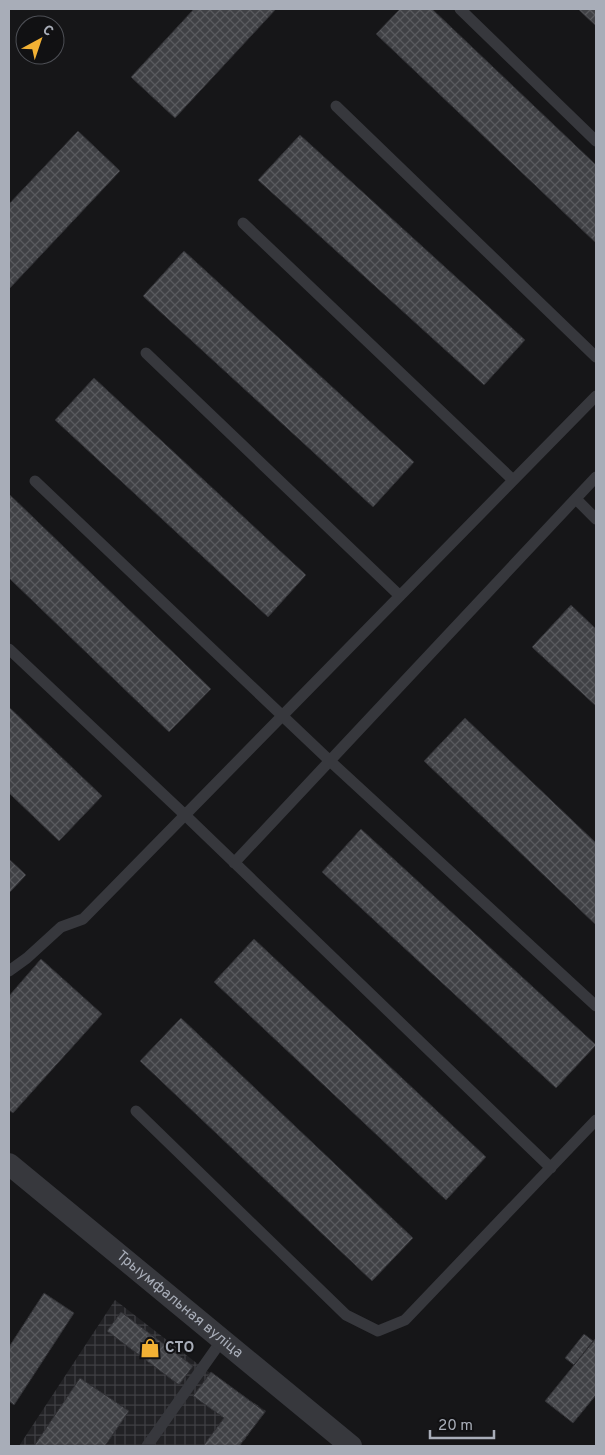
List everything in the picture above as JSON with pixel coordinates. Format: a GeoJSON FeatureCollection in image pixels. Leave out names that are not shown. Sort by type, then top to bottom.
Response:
{"type":"FeatureCollection","features":[{"type":"Feature","properties":{"kind":"street","name":"Трыумфальная вуліца"},"geometry":{"type":"LineString","coordinates":[[9,1164],[351,1446]]}},
{"type":"Feature","properties":{"kind":"lane"},"geometry":{"type":"LineString","coordinates":[[460,9],[596,141]]}},
{"type":"Feature","properties":{"kind":"lane"},"geometry":{"type":"LineString","coordinates":[[336,106],[596,357]]}},
{"type":"Feature","properties":{"kind":"lane"},"geometry":{"type":"LineString","coordinates":[[243,223],[513,480]]}},
{"type":"Feature","properties":{"kind":"lane"},"geometry":{"type":"LineString","coordinates":[[146,353],[400,596]]}},
{"type":"Feature","properties":{"kind":"lane"},"geometry":{"type":"LineString","coordinates":[[9,971],[27,958],[60,928],[83,919],[596,396]]}},
{"type":"Feature","properties":{"kind":"lane"},"geometry":{"type":"LineString","coordinates":[[234,862],[596,478]]}},
{"type":"Feature","properties":{"kind":"lane"},"geometry":{"type":"LineString","coordinates":[[36,481],[282,716],[596,1006]]}},
{"type":"Feature","properties":{"kind":"lane"},"geometry":{"type":"LineString","coordinates":[[576,500],[596,519]]}},
{"type":"Feature","properties":{"kind":"lane"},"geometry":{"type":"LineString","coordinates":[[9,649],[185,815],[551,1168]]}},
{"type":"Feature","properties":{"kind":"lane"},"geometry":{"type":"LineString","coordinates":[[136,1112],[346,1315],[378,1331],[405,1320],[596,1120]]}},
{"type":"Feature","properties":{"kind":"lane"},"geometry":{"type":"LineString","coordinates":[[147,1446],[222,1340]]}},
{"type":"Feature","properties":{"kind":"shaded area"},"geometry":{"type":"Polygon","coordinates":[[[115,1300],[203,1368],[266,1411],[240,1446],[19,1446],[115,1300]]]}},
{"type":"Feature","properties":{"kind":"building"},"geometry":{"type":"Polygon","coordinates":[[[194,9],[276,9],[175,118],[131,77],[194,9]]]}},
{"type":"Feature","properties":{"kind":"building"},"geometry":{"type":"Polygon","coordinates":[[[400,9],[432,9],[596,165],[596,243],[376,34],[400,9]]]}},
{"type":"Feature","properties":{"kind":"building"},"geometry":{"type":"Polygon","coordinates":[[[578,9],[596,9],[596,26],[578,9]]]}},
{"type":"Feature","properties":{"kind":"building"},"geometry":{"type":"Polygon","coordinates":[[[78,131],[120,171],[9,289],[9,204],[78,131]]]}},
{"type":"Feature","properties":{"kind":"building"},"geometry":{"type":"Polygon","coordinates":[[[300,135],[525,340],[484,385],[258,180],[300,135]]]}},
{"type":"Feature","properties":{"kind":"building"},"geometry":{"type":"Polygon","coordinates":[[[184,251],[414,462],[373,507],[143,296],[184,251]]]}},
{"type":"Feature","properties":{"kind":"building"},"geometry":{"type":"Polygon","coordinates":[[[94,378],[306,575],[268,617],[55,420],[94,378]]]}},
{"type":"Feature","properties":{"kind":"building"},"geometry":{"type":"Polygon","coordinates":[[[9,494],[211,689],[169,732],[9,578],[9,494]]]}},
{"type":"Feature","properties":{"kind":"building"},"geometry":{"type":"Polygon","coordinates":[[[571,605],[596,629],[596,706],[532,647],[571,605]]]}},
{"type":"Feature","properties":{"kind":"building"},"geometry":{"type":"Polygon","coordinates":[[[9,707],[102,796],[59,841],[9,793],[9,707]]]}},
{"type":"Feature","properties":{"kind":"building"},"geometry":{"type":"Polygon","coordinates":[[[465,718],[596,843],[596,925],[424,761],[465,718]]]}},
{"type":"Feature","properties":{"kind":"building"},"geometry":{"type":"Polygon","coordinates":[[[361,829],[596,1045],[556,1088],[322,872],[361,829]]]}},
{"type":"Feature","properties":{"kind":"building"},"geometry":{"type":"Polygon","coordinates":[[[9,859],[26,875],[9,893],[9,859]]]}},
{"type":"Feature","properties":{"kind":"building"},"geometry":{"type":"Polygon","coordinates":[[[254,939],[486,1157],[446,1200],[214,982],[254,939]]]}},
{"type":"Feature","properties":{"kind":"building"},"geometry":{"type":"Polygon","coordinates":[[[41,959],[102,1014],[13,1113],[9,1110],[9,996],[41,959]]]}},
{"type":"Feature","properties":{"kind":"building"},"geometry":{"type":"Polygon","coordinates":[[[181,1018],[413,1238],[372,1281],[140,1061],[181,1018]]]}},
{"type":"Feature","properties":{"kind":"building"},"geometry":{"type":"Polygon","coordinates":[[[44,1293],[74,1313],[14,1405],[9,1401],[9,1347],[44,1293]]]}},
{"type":"Feature","properties":{"kind":"building","name":"СТО"},"geometry":{"type":"Polygon","coordinates":[[[121,1312],[193,1366],[179,1385],[107,1331],[121,1312]]]}},
{"type":"Feature","properties":{"kind":"building"},"geometry":{"type":"Polygon","coordinates":[[[584,1334],[593,1341],[574,1365],[565,1358],[584,1334]]]}},
{"type":"Feature","properties":{"kind":"building"},"geometry":{"type":"Polygon","coordinates":[[[596,1338],[596,1395],[573,1423],[545,1401],[596,1338]]]}},
{"type":"Feature","properties":{"kind":"building"},"geometry":{"type":"Polygon","coordinates":[[[211,1372],[265,1412],[239,1446],[203,1446],[224,1418],[193,1396],[211,1372]]]}},
{"type":"Feature","properties":{"kind":"building"},"geometry":{"type":"Polygon","coordinates":[[[80,1378],[129,1411],[105,1446],[34,1446],[80,1378]]]}},
{"type":"Feature","properties":{"kind":"place","name":"СТО"},"geometry":{"type":"Point","coordinates":[150,1348]}}]}
